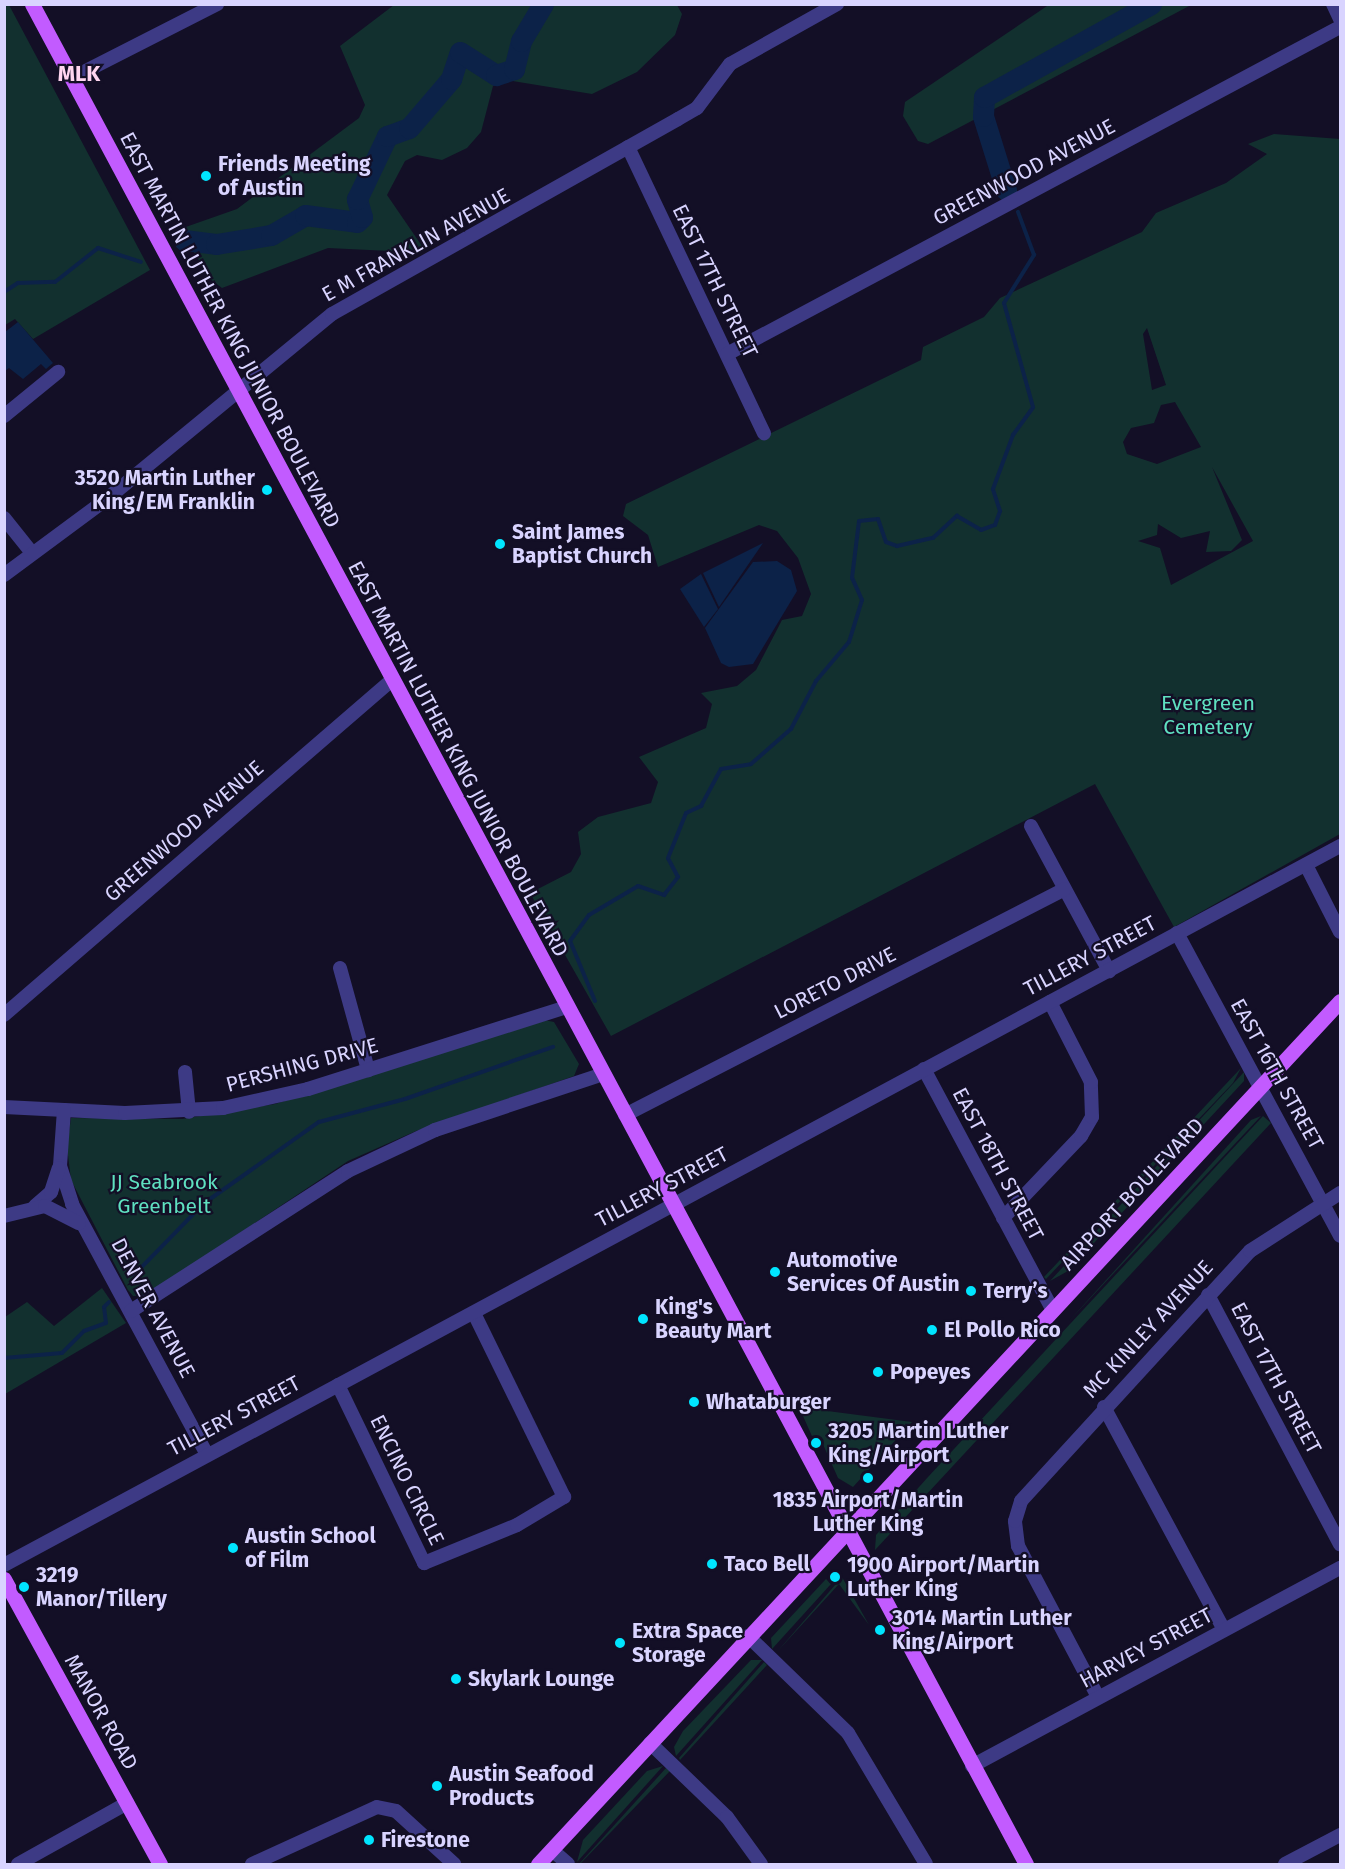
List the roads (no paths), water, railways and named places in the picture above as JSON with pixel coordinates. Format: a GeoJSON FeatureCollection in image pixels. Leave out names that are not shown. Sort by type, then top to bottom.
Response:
{"type":"FeatureCollection","features":[{"type":"Feature","properties":{"kind":"main road","name":"EAST MARTIN LUTHER KING JUNIOR BOULEVARD"},"geometry":{"type":"LineString","coordinates":[[32,4],[846,1533],[1026,1864]]}},
{"type":"Feature","properties":{"kind":"main road","name":"AIRPORT BOULEVARD"},"geometry":{"type":"LineString","coordinates":[[538,1864],[1341,1001]]}},
{"type":"Feature","properties":{"kind":"main road","name":"MANOR ROAD"},"geometry":{"type":"LineString","coordinates":[[4,1580],[160,1864]]}},
{"type":"Feature","properties":{"kind":"street"},"geometry":{"type":"LineString","coordinates":[[72,78],[217,4]]}},
{"type":"Feature","properties":{"kind":"street","name":"E M FRANKLIN AVENUE"},"geometry":{"type":"LineString","coordinates":[[4,575],[108,498],[238,389],[353,299],[509,218],[697,108],[730,64],[837,4]]}},
{"type":"Feature","properties":{"kind":"street"},"geometry":{"type":"LineString","coordinates":[[1333,4],[1341,19]]}},
{"type":"Feature","properties":{"kind":"street","name":"GREENWOOD AVENUE"},"geometry":{"type":"LineString","coordinates":[[727,354],[1341,27]]}},
{"type":"Feature","properties":{"kind":"street","name":"EAST 17TH STREET"},"geometry":{"type":"LineString","coordinates":[[628,147],[764,433]]}},
{"type":"Feature","properties":{"kind":"street"},"geometry":{"type":"LineString","coordinates":[[4,416],[58,372]]}},
{"type":"Feature","properties":{"kind":"street"},"geometry":{"type":"LineString","coordinates":[[4,518],[32,553]]}},
{"type":"Feature","properties":{"kind":"street","name":"GREENWOOD AVENUE"},"geometry":{"type":"LineString","coordinates":[[4,1015],[393,679]]}},
{"type":"Feature","properties":{"kind":"street"},"geometry":{"type":"LineString","coordinates":[[1031,826],[1108,971]]}},
{"type":"Feature","properties":{"kind":"street","name":"TILLERY STREET"},"geometry":{"type":"LineString","coordinates":[[4,1565],[1341,846]]}},
{"type":"Feature","properties":{"kind":"street"},"geometry":{"type":"LineString","coordinates":[[1306,865],[1341,932]]}},
{"type":"Feature","properties":{"kind":"street","name":"LORETO DRIVE"},"geometry":{"type":"LineString","coordinates":[[625,1115],[1064,889]]}},
{"type":"Feature","properties":{"kind":"street","name":"EAST 16TH STREET"},"geometry":{"type":"LineString","coordinates":[[1177,933],[1341,1236]]}},
{"type":"Feature","properties":{"kind":"street"},"geometry":{"type":"LineString","coordinates":[[340,968],[368,1070]]}},
{"type":"Feature","properties":{"kind":"street"},"geometry":{"type":"LineString","coordinates":[[1003,1218],[1081,1136],[1094,1108],[1087,1071],[1050,1002]]}},
{"type":"Feature","properties":{"kind":"street","name":"PERSHING DRIVE"},"geometry":{"type":"LineString","coordinates":[[4,1107],[189,1112],[308,1089],[566,1007]]}},
{"type":"Feature","properties":{"kind":"street","name":"EAST 18TH STREET"},"geometry":{"type":"LineString","coordinates":[[924,1069],[1053,1311]]}},
{"type":"Feature","properties":{"kind":"street"},"geometry":{"type":"LineString","coordinates":[[185,1071],[189,1112]]}},
{"type":"Feature","properties":{"kind":"street"},"geometry":{"type":"LineString","coordinates":[[131,1311],[348,1170],[435,1130],[603,1074]]}},
{"type":"Feature","properties":{"kind":"street","name":"DENVER AVENUE"},"geometry":{"type":"LineString","coordinates":[[64,1110],[60,1166],[85,1228],[207,1455]]}},
{"type":"Feature","properties":{"kind":"street"},"geometry":{"type":"LineString","coordinates":[[4,1216],[35,1206],[51,1192],[60,1166]]}},
{"type":"Feature","properties":{"kind":"street","name":"MC KINLEY AVENUE"},"geometry":{"type":"LineString","coordinates":[[1098,1697],[1024,1559],[1015,1521],[1027,1491],[1208,1295],[1270,1234],[1341,1193]]}},
{"type":"Feature","properties":{"kind":"street"},"geometry":{"type":"LineString","coordinates":[[35,1206],[56,1208],[85,1228]]}},
{"type":"Feature","properties":{"kind":"street","name":"EAST 17TH STREET"},"geometry":{"type":"LineString","coordinates":[[1208,1295],[1341,1544]]}},
{"type":"Feature","properties":{"kind":"street","name":"ENCINO CIRCLE"},"geometry":{"type":"LineString","coordinates":[[338,1385],[424,1563],[517,1525],[564,1497],[474,1313]]}},
{"type":"Feature","properties":{"kind":"street"},"geometry":{"type":"LineString","coordinates":[[1104,1407],[1224,1630]]}},
{"type":"Feature","properties":{"kind":"street","name":"HARVEY STREET"},"geometry":{"type":"LineString","coordinates":[[972,1766],[1341,1568]]}},
{"type":"Feature","properties":{"kind":"street"},"geometry":{"type":"LineString","coordinates":[[748,1636],[858,1747],[926,1864]]}},
{"type":"Feature","properties":{"kind":"street"},"geometry":{"type":"LineString","coordinates":[[650,1743],[727,1817],[761,1864]]}},
{"type":"Feature","properties":{"kind":"street"},"geometry":{"type":"LineString","coordinates":[[18,1864],[127,1803]]}},
{"type":"Feature","properties":{"kind":"street"},"geometry":{"type":"LineString","coordinates":[[252,1864],[368,1810],[386,1807],[454,1864]]}},
{"type":"Feature","properties":{"kind":"street"},"geometry":{"type":"LineString","coordinates":[[1285,1864],[1341,1835]]}},
{"type":"Feature","properties":{"kind":"street"},"geometry":{"type":"LineString","coordinates":[[552,1850],[568,1864]]}},
{"type":"Feature","properties":{"kind":"water"},"geometry":{"type":"Polygon","coordinates":[[[18,322],[53,363],[46,369],[41,364],[23,379],[9,368],[5,371],[5,332],[18,322]]]}},
{"type":"Feature","properties":{"kind":"water"},"geometry":{"type":"Polygon","coordinates":[[[763,543],[719,607],[703,573],[763,543]]]}},
{"type":"Feature","properties":{"kind":"water"},"geometry":{"type":"Polygon","coordinates":[[[777,561],[791,570],[797,591],[753,664],[729,667],[721,663],[705,628],[753,562],[777,561]]]}},
{"type":"Feature","properties":{"kind":"water"},"geometry":{"type":"Polygon","coordinates":[[[701,574],[718,609],[704,627],[680,589],[701,574]]]}},
{"type":"Feature","properties":{"kind":"waterway"},"geometry":{"type":"LineString","coordinates":[[184,240],[216,244],[271,235],[305,215],[357,222],[362,217],[357,199],[387,136],[409,128],[451,79],[460,52],[496,75],[514,69],[521,41],[543,4]]}},
{"type":"Feature","properties":{"kind":"waterway"},"geometry":{"type":"LineString","coordinates":[[1006,190],[983,116],[984,97],[1151,4]]}},
{"type":"Feature","properties":{"kind":"waterway"},"geometry":{"type":"LineString","coordinates":[[595,1001],[570,941],[589,915],[638,886],[664,895],[678,877],[668,858],[686,813],[701,806],[721,769],[751,764],[791,729],[816,681],[849,642],[862,600],[852,578],[859,521],[878,519],[886,542],[897,546],[933,538],[957,516],[981,530],[995,525],[1000,511],[993,489],[1013,435],[1033,407],[1004,303],[1034,255],[1018,212]]}},
{"type":"Feature","properties":{"kind":"waterway"},"geometry":{"type":"LineString","coordinates":[[4,292],[18,283],[55,282],[98,248],[141,262]]}},
{"type":"Feature","properties":{"kind":"waterway"},"geometry":{"type":"LineString","coordinates":[[134,1275],[203,1204],[319,1122],[405,1099],[553,1047]]}},
{"type":"Feature","properties":{"kind":"waterway"},"geometry":{"type":"LineString","coordinates":[[4,1358],[62,1353],[84,1331],[106,1323],[104,1307],[109,1302]]}},
{"type":"Feature","properties":{"kind":"place","name":"Friends Meeting of Austin"},"geometry":{"type":"Point","coordinates":[206,176]}},
{"type":"Feature","properties":{"kind":"place","name":"3520 Martin Luther King/EM Franklin"},"geometry":{"type":"Point","coordinates":[267,490]}},
{"type":"Feature","properties":{"kind":"place","name":"Saint James Baptist Church"},"geometry":{"type":"Point","coordinates":[500,544]}},
{"type":"Feature","properties":{"kind":"place","name":"Automotive Services Of Austin"},"geometry":{"type":"Point","coordinates":[775,1272]}},
{"type":"Feature","properties":{"kind":"place","name":"Terry’s"},"geometry":{"type":"Point","coordinates":[971,1291]}},
{"type":"Feature","properties":{"kind":"place","name":"King's Beauty Mart"},"geometry":{"type":"Point","coordinates":[643,1319]}},
{"type":"Feature","properties":{"kind":"place","name":"El Pollo Rico"},"geometry":{"type":"Point","coordinates":[932,1330]}},
{"type":"Feature","properties":{"kind":"place","name":"Popeyes"},"geometry":{"type":"Point","coordinates":[878,1372]}},
{"type":"Feature","properties":{"kind":"place","name":"Whataburger"},"geometry":{"type":"Point","coordinates":[694,1402]}},
{"type":"Feature","properties":{"kind":"place","name":"3205 Martin Luther King/Airport"},"geometry":{"type":"Point","coordinates":[816,1443]}},
{"type":"Feature","properties":{"kind":"place","name":"1835 Airport/Martin Luther King"},"geometry":{"type":"Point","coordinates":[868,1478]}},
{"type":"Feature","properties":{"kind":"place","name":"Austin School of Film"},"geometry":{"type":"Point","coordinates":[233,1548]}},
{"type":"Feature","properties":{"kind":"place","name":"Taco Bell"},"geometry":{"type":"Point","coordinates":[712,1564]}},
{"type":"Feature","properties":{"kind":"place","name":"1900 Airport/Martin Luther King"},"geometry":{"type":"Point","coordinates":[835,1577]}},
{"type":"Feature","properties":{"kind":"place","name":"3219 Manor/Tillery"},"geometry":{"type":"Point","coordinates":[24,1587]}},
{"type":"Feature","properties":{"kind":"place","name":"3014 Martin Luther King/Airport"},"geometry":{"type":"Point","coordinates":[880,1630]}},
{"type":"Feature","properties":{"kind":"place","name":"Extra Space Storage"},"geometry":{"type":"Point","coordinates":[620,1643]}},
{"type":"Feature","properties":{"kind":"place","name":"Skylark Lounge"},"geometry":{"type":"Point","coordinates":[456,1679]}},
{"type":"Feature","properties":{"kind":"place","name":"Austin Seafood Products"},"geometry":{"type":"Point","coordinates":[437,1786]}},
{"type":"Feature","properties":{"kind":"place","name":"Firestone"},"geometry":{"type":"Point","coordinates":[369,1840]}},
{"type":"Feature","properties":{"kind":"district","name":"MLK"},"geometry":{"type":"Point","coordinates":[79,74]}},
{"type":"Feature","properties":{"kind":"park label","name":"Evergreen Cemetery"},"geometry":{"type":"Point","coordinates":[1208,715]}},
{"type":"Feature","properties":{"kind":"park label","name":"JJ Seabrook Greenbelt"},"geometry":{"type":"Point","coordinates":[164,1194]}}]}
